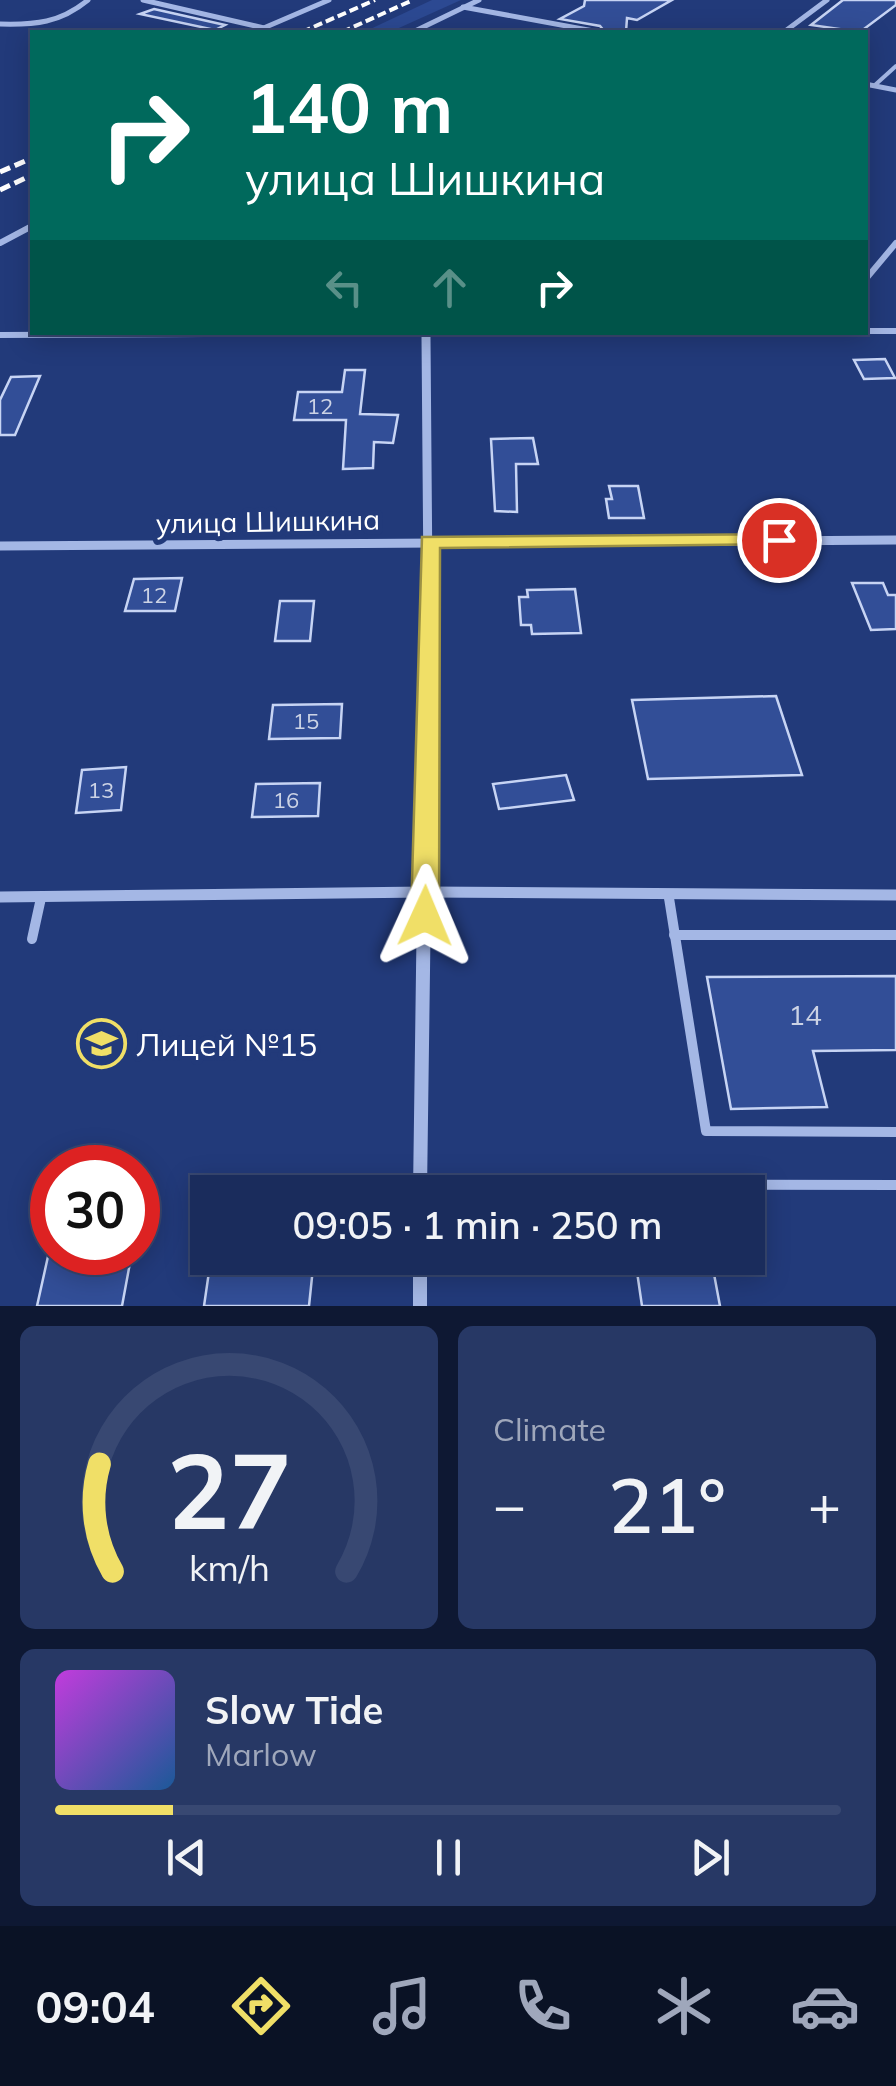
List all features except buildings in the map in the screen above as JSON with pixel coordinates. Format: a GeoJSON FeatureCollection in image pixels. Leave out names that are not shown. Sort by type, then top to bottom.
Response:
{"type":"FeatureCollection","features":[{"type":"Feature","properties":{"kind":"street"},"geometry":{"type":"LineString","coordinates":[[0,24],[46,25],[68,18],[88,0]]}},
{"type":"Feature","properties":{"kind":"street"},"geometry":{"type":"LineString","coordinates":[[144,0],[264,28]]}},
{"type":"Feature","properties":{"kind":"street"},"geometry":{"type":"LineString","coordinates":[[259,30],[330,0]]}},
{"type":"Feature","properties":{"kind":"street"},"geometry":{"type":"LineString","coordinates":[[417,30],[479,0]]}},
{"type":"Feature","properties":{"kind":"street"},"geometry":{"type":"LineString","coordinates":[[787,30],[827,0]]}},
{"type":"Feature","properties":{"kind":"street"},"geometry":{"type":"LineString","coordinates":[[463,7],[588,30]]}},
{"type":"Feature","properties":{"kind":"street"},"geometry":{"type":"LineString","coordinates":[[868,85],[896,90]]}},
{"type":"Feature","properties":{"kind":"street"},"geometry":{"type":"LineString","coordinates":[[0,243],[30,227]]}},
{"type":"Feature","properties":{"kind":"street"},"geometry":{"type":"LineString","coordinates":[[868,276],[896,243]]}},
{"type":"Feature","properties":{"kind":"street"},"geometry":{"type":"LineString","coordinates":[[868,331],[896,331]]}},
{"type":"Feature","properties":{"kind":"street"},"geometry":{"type":"LineString","coordinates":[[0,335],[30,335]]}},
{"type":"Feature","properties":{"kind":"street"},"geometry":{"type":"LineString","coordinates":[[420,1175],[430,541],[426,335]]}},
{"type":"Feature","properties":{"kind":"street","name":"улица Шишкина"},"geometry":{"type":"LineString","coordinates":[[0,546],[896,540]]}},
{"type":"Feature","properties":{"kind":"street"},"geometry":{"type":"LineString","coordinates":[[0,897],[426,892],[896,895]]}},
{"type":"Feature","properties":{"kind":"street"},"geometry":{"type":"LineString","coordinates":[[420,1275],[420,1306]]}},
{"type":"Feature","properties":{"kind":"lane"},"geometry":{"type":"LineString","coordinates":[[875,86],[896,66]]}},
{"type":"Feature","properties":{"kind":"lane"},"geometry":{"type":"LineString","coordinates":[[668,894],[706,1131],[896,1132]]}},
{"type":"Feature","properties":{"kind":"lane"},"geometry":{"type":"LineString","coordinates":[[32,939],[42,896]]}},
{"type":"Feature","properties":{"kind":"lane"},"geometry":{"type":"LineString","coordinates":[[674,934],[896,935]]}},
{"type":"Feature","properties":{"kind":"lane"},"geometry":{"type":"LineString","coordinates":[[765,1185],[896,1184]]}},
{"type":"Feature","properties":{"kind":"shaded area"},"geometry":{"type":"Polygon","coordinates":[[[432,0],[461,0],[394,30],[368,30],[432,0]]]}},
{"type":"Feature","properties":{"kind":"railway"},"geometry":{"type":"LineString","coordinates":[[307,30],[375,0]]}},
{"type":"Feature","properties":{"kind":"railway"},"geometry":{"type":"LineString","coordinates":[[346,30],[413,0]]}},
{"type":"Feature","properties":{"kind":"railway"},"geometry":{"type":"LineString","coordinates":[[0,172],[30,159]]}},
{"type":"Feature","properties":{"kind":"railway"},"geometry":{"type":"LineString","coordinates":[[0,190],[30,176]]}},
{"type":"Feature","properties":{"kind":"place","name":"Лицей №15"},"geometry":{"type":"Point","coordinates":[101,1044]}},
{"type":"Feature","properties":{"kind":"route"},"geometry":{"type":"LineString","coordinates":[[425,916],[430,541],[779,540]]}}]}
